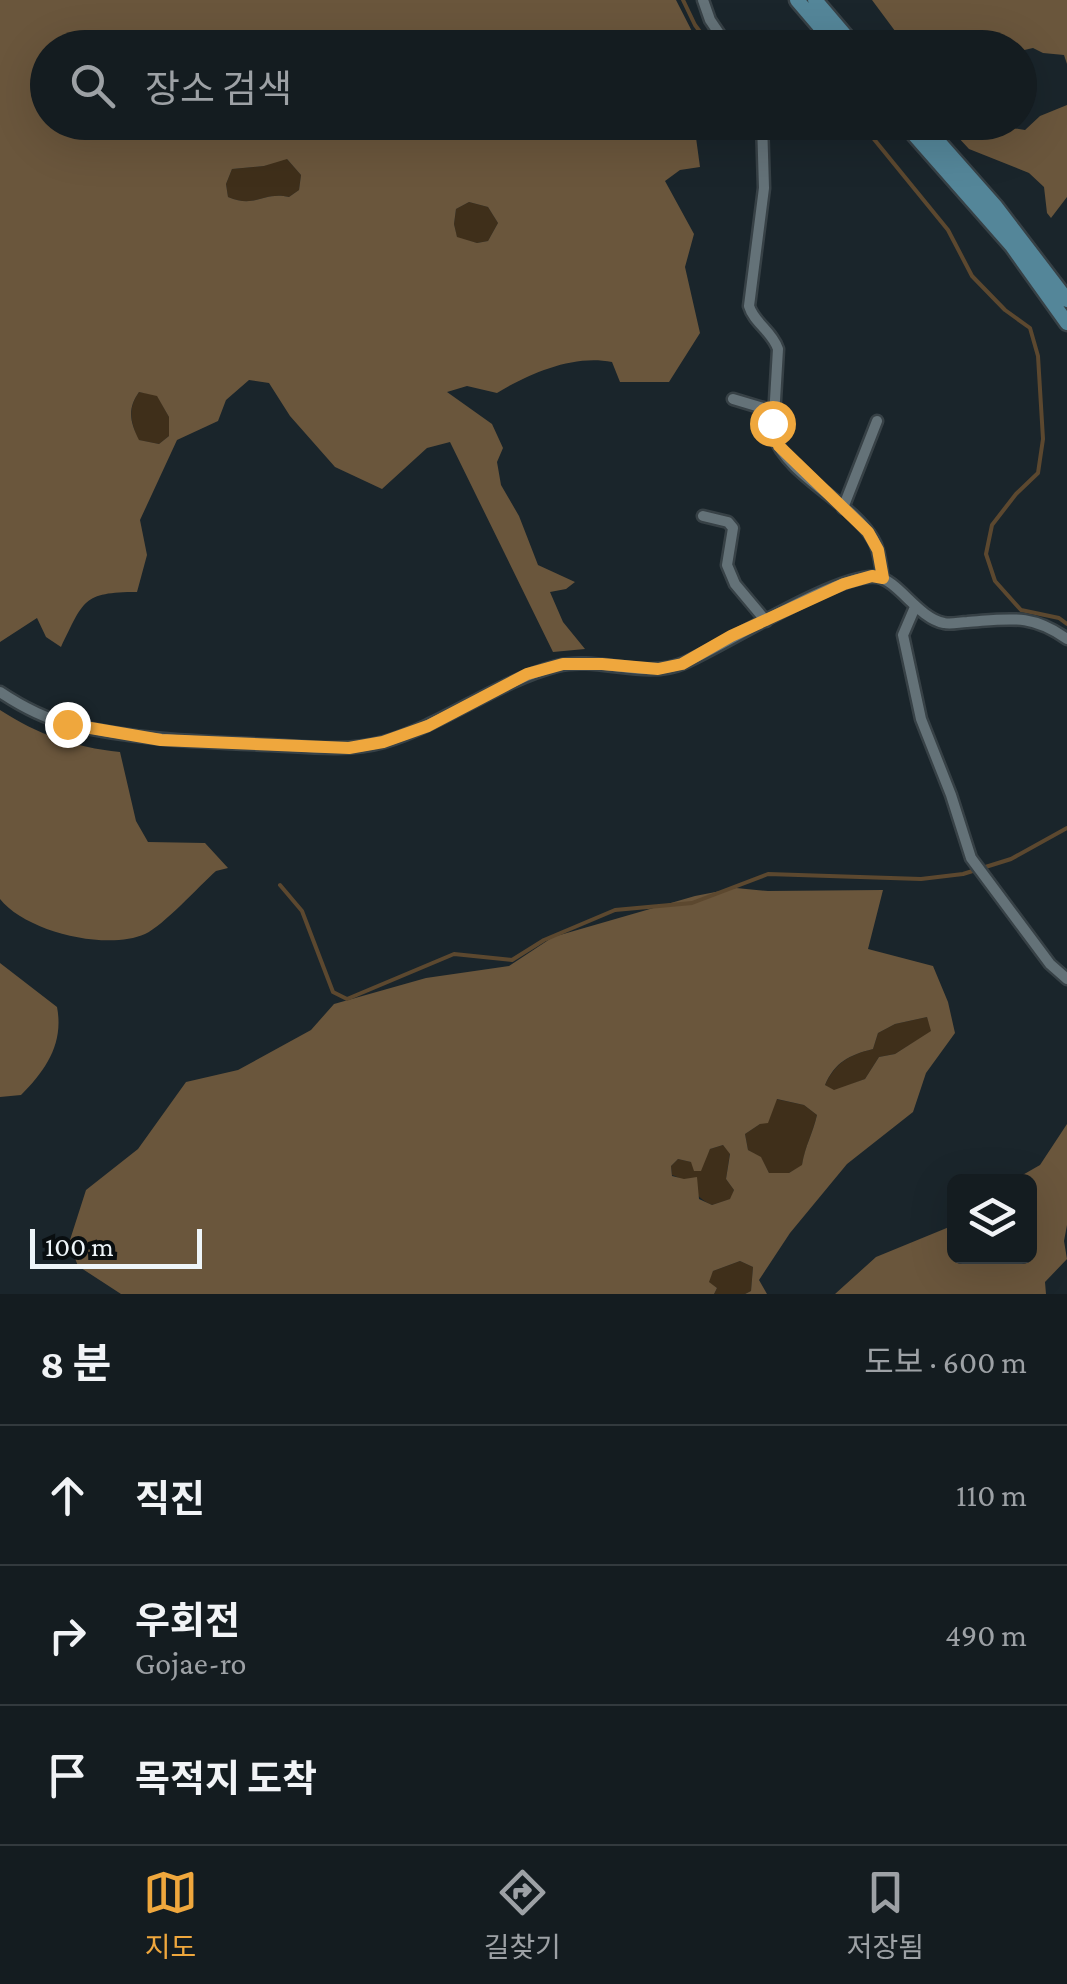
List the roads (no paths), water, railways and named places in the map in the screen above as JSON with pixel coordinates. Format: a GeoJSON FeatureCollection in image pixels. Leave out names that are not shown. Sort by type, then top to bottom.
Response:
{"type":"FeatureCollection","features":[{"type":"Feature","properties":{"kind":"main road"},"geometry":{"type":"LineString","coordinates":[[797,0],[823,30]]}},
{"type":"Feature","properties":{"kind":"main road"},"geometry":{"type":"LineString","coordinates":[[815,0],[841,30]]}},
{"type":"Feature","properties":{"kind":"main road"},"geometry":{"type":"LineString","coordinates":[[919,140],[1012,246],[1067,322]]}},
{"type":"Feature","properties":{"kind":"main road"},"geometry":{"type":"LineString","coordinates":[[937,140],[996,207],[1067,300]]}},
{"type":"Feature","properties":{"kind":"street"},"geometry":{"type":"LineString","coordinates":[[703,0],[716,30]]}},
{"type":"Feature","properties":{"kind":"street"},"geometry":{"type":"LineString","coordinates":[[763,140],[764,188],[748,300],[754,318],[773,336],[778,349],[773,434],[779,446],[876,542],[883,578]]}},
{"type":"Feature","properties":{"kind":"street"},"geometry":{"type":"LineString","coordinates":[[733,399],[773,412]]}},
{"type":"Feature","properties":{"kind":"street"},"geometry":{"type":"LineString","coordinates":[[843,508],[877,421]]}},
{"type":"Feature","properties":{"kind":"street"},"geometry":{"type":"LineString","coordinates":[[703,516],[728,522],[734,528],[727,565],[735,584],[766,622]]}},
{"type":"Feature","properties":{"kind":"street"},"geometry":{"type":"LineString","coordinates":[[0,692],[25,708],[67,724],[161,740],[349,748],[383,742],[428,726],[527,674],[563,664],[658,669],[682,664],[731,636],[844,584],[872,576],[883,578],[915,608],[944,623],[1028,618],[1048,625],[1067,640]]}},
{"type":"Feature","properties":{"kind":"street"},"geometry":{"type":"LineString","coordinates":[[915,608],[903,635],[921,719],[952,795],[971,858],[1050,964],[1067,979]]}},
{"type":"Feature","properties":{"kind":"waterway"},"geometry":{"type":"LineString","coordinates":[[683,0],[699,30]]}},
{"type":"Feature","properties":{"kind":"waterway"},"geometry":{"type":"LineString","coordinates":[[875,140],[948,230],[972,276],[1005,310],[1030,328],[1038,356],[1043,439],[1038,473],[992,525],[986,554],[995,581],[1021,610],[1059,618],[1067,624]]}},
{"type":"Feature","properties":{"kind":"waterway"},"geometry":{"type":"LineString","coordinates":[[280,885],[302,911],[333,992],[347,999],[454,954],[512,960],[544,940],[615,910],[692,903],[768,874],[921,879],[963,874],[1011,859],[1067,828]]}}]}
